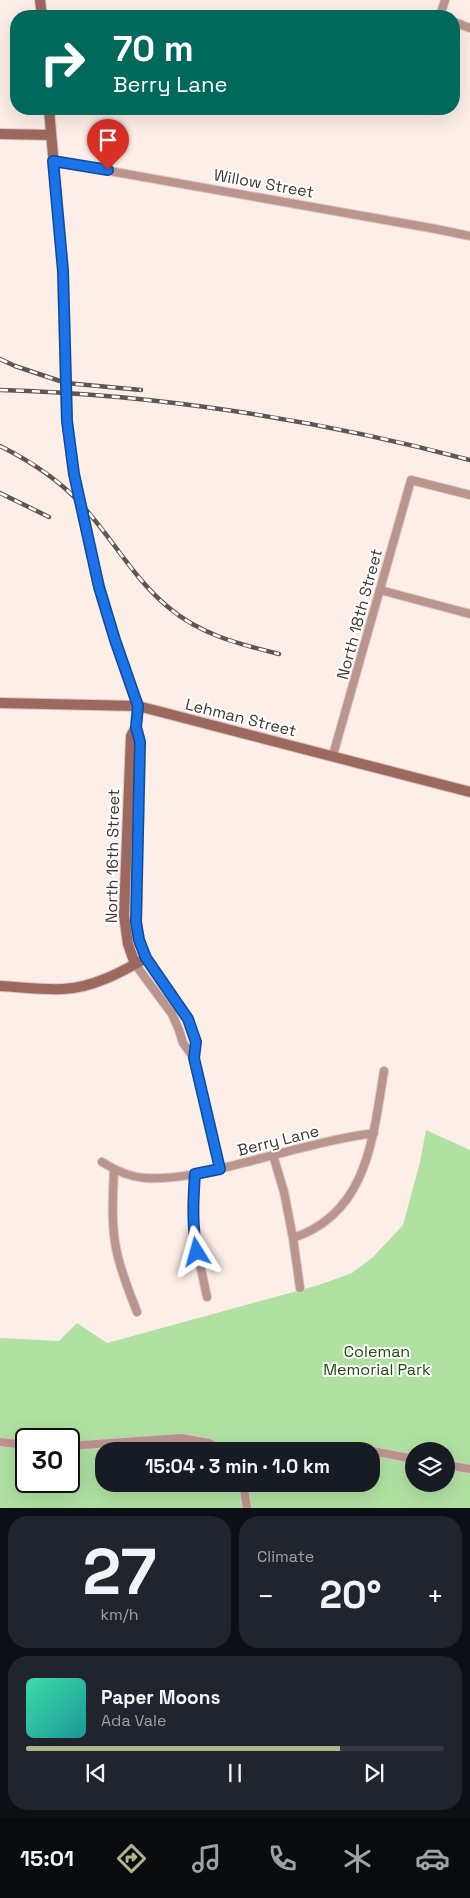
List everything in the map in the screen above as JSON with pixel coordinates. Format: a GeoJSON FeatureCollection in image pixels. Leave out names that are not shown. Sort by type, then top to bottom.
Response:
{"type":"FeatureCollection","features":[{"type":"Feature","properties":{"kind":"main road","name":"North 16th Street"},"geometry":{"type":"LineString","coordinates":[[49,115],[63,271],[67,421],[74,474],[99,587],[138,706],[136,727],[140,742],[136,922],[139,940],[146,958]]}},
{"type":"Feature","properties":{"kind":"main road"},"geometry":{"type":"LineString","coordinates":[[0,134],[51,135]]}},
{"type":"Feature","properties":{"kind":"main road","name":"Lehman Street"},"geometry":{"type":"LineString","coordinates":[[0,703],[138,706],[470,792]]}},
{"type":"Feature","properties":{"kind":"main road","name":"North 16th Street"},"geometry":{"type":"LineString","coordinates":[[135,964],[128,944],[124,915],[131,736],[136,727]]}},
{"type":"Feature","properties":{"kind":"main road"},"geometry":{"type":"LineString","coordinates":[[0,986],[62,989],[82,987],[146,958]]}},
{"type":"Feature","properties":{"kind":"street","name":"Willow Street"},"geometry":{"type":"LineString","coordinates":[[53,161],[470,236]]}},
{"type":"Feature","properties":{"kind":"street","name":"North 18th Street"},"geometry":{"type":"LineString","coordinates":[[334,756],[411,480],[470,495]]}},
{"type":"Feature","properties":{"kind":"street"},"geometry":{"type":"LineString","coordinates":[[380,590],[470,614]]}},
{"type":"Feature","properties":{"kind":"street","name":"North 16th Street"},"geometry":{"type":"LineString","coordinates":[[146,958],[188,1019],[196,1042],[194,1058],[220,1169]]}},
{"type":"Feature","properties":{"kind":"street","name":"North 16th Street"},"geometry":{"type":"LineString","coordinates":[[135,964],[172,1014],[183,1044],[194,1058]]}},
{"type":"Feature","properties":{"kind":"street"},"geometry":{"type":"LineString","coordinates":[[293,1238],[307,1233],[320,1225],[334,1214],[353,1191],[363,1172],[374,1133],[384,1071]]}},
{"type":"Feature","properties":{"kind":"street","name":"Berry Lane"},"geometry":{"type":"LineString","coordinates":[[102,1162],[114,1170],[128,1175],[144,1178],[167,1178],[220,1169],[350,1136],[374,1133]]}},
{"type":"Feature","properties":{"kind":"street"},"geometry":{"type":"LineString","coordinates":[[273,1155],[284,1192],[300,1288]]}},
{"type":"Feature","properties":{"kind":"street"},"geometry":{"type":"LineString","coordinates":[[114,1170],[113,1202],[116,1247],[124,1279],[137,1312]]}},
{"type":"Feature","properties":{"kind":"street"},"geometry":{"type":"LineString","coordinates":[[195,1174],[193,1232],[207,1297]]}},
{"type":"Feature","properties":{"kind":"street"},"geometry":{"type":"LineString","coordinates":[[124,1442],[180,1438],[203,1442]]}},
{"type":"Feature","properties":{"kind":"street"},"geometry":{"type":"LineString","coordinates":[[0,1442],[15,1444]]}},
{"type":"Feature","properties":{"kind":"street"},"geometry":{"type":"LineString","coordinates":[[80,1445],[95,1444]]}},
{"type":"Feature","properties":{"kind":"street"},"geometry":{"type":"LineString","coordinates":[[380,1452],[405,1456]]}},
{"type":"Feature","properties":{"kind":"street"},"geometry":{"type":"LineString","coordinates":[[455,1466],[470,1469]]}},
{"type":"Feature","properties":{"kind":"street"},"geometry":{"type":"LineString","coordinates":[[244,1492],[247,1508]]}},
{"type":"Feature","properties":{"kind":"green space","name":"Coleman Memorial Park"},"geometry":{"type":"Polygon","coordinates":[[[426,1130],[470,1150],[470,1508],[0,1508],[0,1338],[59,1341],[77,1323],[107,1343],[319,1285],[352,1273],[373,1257],[403,1225],[420,1162],[426,1130]]]}},
{"type":"Feature","properties":{"kind":"railway"},"geometry":{"type":"LineString","coordinates":[[0,359],[66,383],[141,390]]}},
{"type":"Feature","properties":{"kind":"railway"},"geometry":{"type":"LineString","coordinates":[[0,390],[118,397],[177,403],[296,421],[470,460]]}},
{"type":"Feature","properties":{"kind":"railway"},"geometry":{"type":"LineString","coordinates":[[0,446],[43,471],[71,494],[155,596],[181,617],[207,632],[279,654]]}},
{"type":"Feature","properties":{"kind":"railway"},"geometry":{"type":"LineString","coordinates":[[0,493],[49,517]]}},
{"type":"Feature","properties":{"kind":"route"},"geometry":{"type":"LineString","coordinates":[[108,170],[53,161],[63,271],[67,421],[74,474],[99,587],[138,706],[136,727],[140,742],[136,922],[139,940],[146,958],[188,1019],[196,1042],[194,1058],[220,1169],[195,1174],[193,1232],[197,1252]]}}]}
